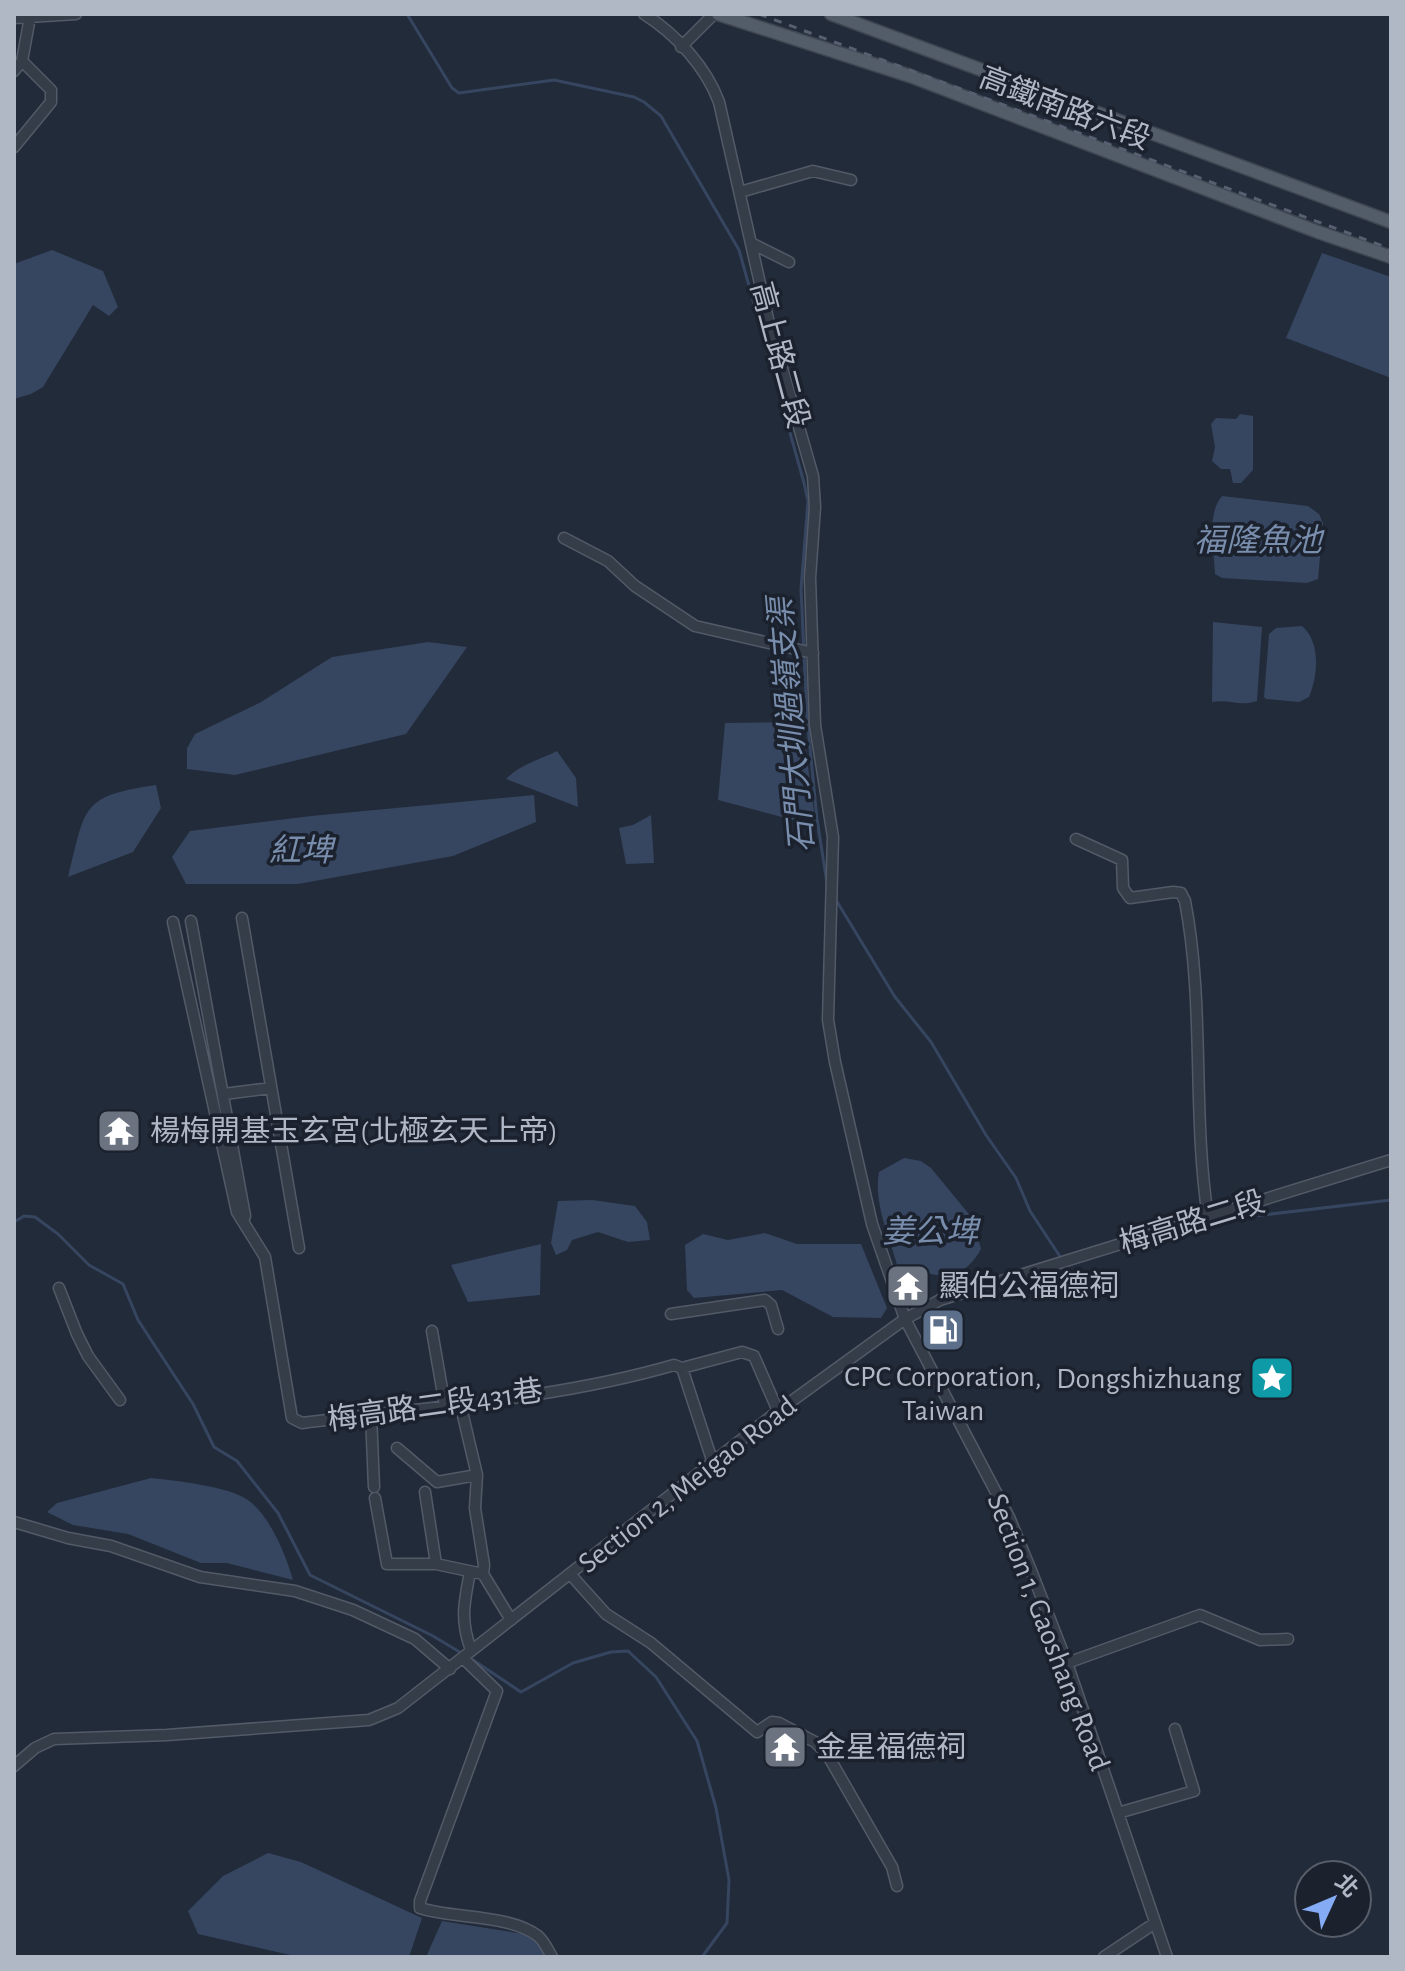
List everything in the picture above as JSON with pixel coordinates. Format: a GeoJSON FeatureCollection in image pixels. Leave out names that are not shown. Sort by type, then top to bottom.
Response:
{"type":"FeatureCollection","features":[{"type":"Feature","properties":{"kind":"main road","name":"高鐵南路六段"},"geometry":{"type":"LineString","coordinates":[[716,14],[910,76],[1391,257]]}},
{"type":"Feature","properties":{"kind":"main road","name":"高鐵南路六段"},"geometry":{"type":"LineString","coordinates":[[831,14],[1391,222]]}},
{"type":"Feature","properties":{"kind":"street"},"geometry":{"type":"LineString","coordinates":[[14,18],[76,14]]}},
{"type":"Feature","properties":{"kind":"street","name":"高上路二段"},"geometry":{"type":"LineString","coordinates":[[644,14],[658,23],[711,80],[719,102],[768,319],[813,476],[815,507],[807,651],[833,837],[832,892]]}},
{"type":"Feature","properties":{"kind":"street"},"geometry":{"type":"LineString","coordinates":[[681,47],[716,14]]}},
{"type":"Feature","properties":{"kind":"street"},"geometry":{"type":"LineString","coordinates":[[14,71],[22,61],[30,17]]}},
{"type":"Feature","properties":{"kind":"street"},"geometry":{"type":"LineString","coordinates":[[14,147],[51,102],[51,90],[22,61]]}},
{"type":"Feature","properties":{"kind":"street"},"geometry":{"type":"LineString","coordinates":[[740,192],[813,171],[851,180]]}},
{"type":"Feature","properties":{"kind":"street"},"geometry":{"type":"LineString","coordinates":[[751,243],[789,262]]}},
{"type":"Feature","properties":{"kind":"street"},"geometry":{"type":"LineString","coordinates":[[564,538],[608,561],[635,586],[695,626],[807,651]]}},
{"type":"Feature","properties":{"kind":"street"},"geometry":{"type":"LineString","coordinates":[[1076,839],[1122,860],[1123,888],[1130,898],[1173,892],[1181,893],[1185,901],[1200,1043],[1200,1159],[1207,1213]]}},
{"type":"Feature","properties":{"kind":"street","name":"Section 1, Gaoshang Road"},"geometry":{"type":"LineString","coordinates":[[832,892],[828,1020],[872,1224],[905,1319],[1009,1517],[1067,1663],[1167,1957]]}},
{"type":"Feature","properties":{"kind":"street"},"geometry":{"type":"LineString","coordinates":[[242,918],[299,1248]]}},
{"type":"Feature","properties":{"kind":"street","name":"梅高路二段431巷"},"geometry":{"type":"LineString","coordinates":[[191,921],[245,1216],[242,1222]]}},
{"type":"Feature","properties":{"kind":"street","name":"梅高路二段431巷"},"geometry":{"type":"LineString","coordinates":[[173,922],[237,1212],[265,1257],[292,1418],[302,1423],[445,1406],[595,1383],[674,1365],[682,1368],[748,1353],[754,1356],[778,1411]]}},
{"type":"Feature","properties":{"kind":"street"},"geometry":{"type":"LineString","coordinates":[[224,1094],[271,1088]]}},
{"type":"Feature","properties":{"kind":"street","name":"梅高路二段"},"geometry":{"type":"LineString","coordinates":[[905,1319],[940,1300],[1207,1213],[1228,1210],[1391,1160]]}},
{"type":"Feature","properties":{"kind":"street"},"geometry":{"type":"LineString","coordinates":[[59,1288],[88,1356],[120,1400]]}},
{"type":"Feature","properties":{"kind":"street"},"geometry":{"type":"LineString","coordinates":[[671,1314],[765,1300],[771,1305],[778,1329]]}},
{"type":"Feature","properties":{"kind":"street","name":"Section 2, Meigao Road"},"geometry":{"type":"LineString","coordinates":[[14,1766],[35,1748],[54,1739],[167,1735],[369,1720],[398,1708],[778,1411],[905,1319]]}},
{"type":"Feature","properties":{"kind":"street"},"geometry":{"type":"LineString","coordinates":[[432,1331],[445,1406]]}},
{"type":"Feature","properties":{"kind":"street"},"geometry":{"type":"LineString","coordinates":[[682,1368],[713,1463]]}},
{"type":"Feature","properties":{"kind":"street"},"geometry":{"type":"LineString","coordinates":[[460,1403],[477,1475],[475,1508],[483,1574],[511,1620]]}},
{"type":"Feature","properties":{"kind":"street"},"geometry":{"type":"LineString","coordinates":[[371,1415],[374,1492],[387,1564],[436,1564],[483,1574]]}},
{"type":"Feature","properties":{"kind":"street"},"geometry":{"type":"LineString","coordinates":[[397,1448],[437,1482],[477,1475]]}},
{"type":"Feature","properties":{"kind":"street"},"geometry":{"type":"LineString","coordinates":[[425,1492],[436,1564]]}},
{"type":"Feature","properties":{"kind":"street"},"geometry":{"type":"LineString","coordinates":[[14,1522],[68,1538],[111,1546],[200,1577],[295,1591],[353,1610],[415,1639],[450,1669]]}},
{"type":"Feature","properties":{"kind":"street"},"geometry":{"type":"LineString","coordinates":[[470,1572],[462,1614],[467,1654],[497,1691],[420,1908],[526,1929],[537,1935],[552,1957]]}},
{"type":"Feature","properties":{"kind":"street"},"geometry":{"type":"LineString","coordinates":[[571,1575],[606,1614],[651,1643],[757,1732],[772,1722],[779,1723],[815,1742],[827,1754],[892,1867],[897,1886]]}},
{"type":"Feature","properties":{"kind":"street"},"geometry":{"type":"LineString","coordinates":[[1067,1663],[1200,1615],[1260,1640],[1288,1639]]}},
{"type":"Feature","properties":{"kind":"street"},"geometry":{"type":"LineString","coordinates":[[1118,1813],[1194,1791],[1175,1729]]}},
{"type":"Feature","properties":{"kind":"street"},"geometry":{"type":"LineString","coordinates":[[1104,1957],[1155,1923]]}},
{"type":"Feature","properties":{"kind":"water"},"geometry":{"type":"Polygon","coordinates":[[[52,250],[103,271],[118,307],[109,316],[93,305],[43,387],[14,399],[14,264],[52,250]]]}},
{"type":"Feature","properties":{"kind":"water"},"geometry":{"type":"Polygon","coordinates":[[[1322,253],[1391,277],[1391,378],[1286,338],[1322,253]]]}},
{"type":"Feature","properties":{"kind":"water"},"geometry":{"type":"Polygon","coordinates":[[[1240,414],[1253,416],[1253,470],[1241,483],[1233,483],[1230,469],[1221,469],[1212,461],[1215,447],[1211,424],[1216,418],[1236,419],[1240,414]]]}},
{"type":"Feature","properties":{"kind":"water","name":"福隆魚池"},"geometry":{"type":"Polygon","coordinates":[[[1222,496],[1308,506],[1319,514],[1323,523],[1318,579],[1307,583],[1222,578],[1215,574],[1212,522],[1222,496]]]}},
{"type":"Feature","properties":{"kind":"water"},"geometry":{"type":"Polygon","coordinates":[[[1213,622],[1262,627],[1257,701],[1212,702],[1213,622]]]}},
{"type":"Feature","properties":{"kind":"water"},"geometry":{"type":"Polygon","coordinates":[[[1302,626],[1312,641],[1316,660],[1309,697],[1299,702],[1266,699],[1269,634],[1276,628],[1302,626]]]}},
{"type":"Feature","properties":{"kind":"water","name":"紅埤"},"geometry":{"type":"Polygon","coordinates":[[[428,642],[467,647],[406,734],[235,775],[187,769],[187,748],[195,734],[261,702],[332,657],[428,642]]]}},
{"type":"Feature","properties":{"kind":"water"},"geometry":{"type":"Polygon","coordinates":[[[802,722],[816,826],[718,800],[725,723],[802,722]]]}},
{"type":"Feature","properties":{"kind":"water"},"geometry":{"type":"Polygon","coordinates":[[[557,751],[576,778],[578,807],[506,779],[523,766],[557,751]]]}},
{"type":"Feature","properties":{"kind":"water"},"geometry":{"type":"Polygon","coordinates":[[[156,785],[161,808],[133,852],[68,877],[83,820],[90,809],[112,794],[156,785]]]}},
{"type":"Feature","properties":{"kind":"water","name":"紅埤"},"geometry":{"type":"Polygon","coordinates":[[[534,795],[536,822],[453,856],[298,884],[186,884],[172,857],[190,831],[534,795]]]}},
{"type":"Feature","properties":{"kind":"water"},"geometry":{"type":"Polygon","coordinates":[[[651,815],[654,863],[626,864],[619,828],[633,825],[651,815]]]}},
{"type":"Feature","properties":{"kind":"water","name":"姜公埤"},"geometry":{"type":"Polygon","coordinates":[[[904,1158],[921,1161],[931,1168],[973,1219],[981,1249],[964,1269],[935,1275],[898,1268],[883,1220],[878,1184],[879,1172],[904,1158]]]}},
{"type":"Feature","properties":{"kind":"water"},"geometry":{"type":"Polygon","coordinates":[[[592,1200],[635,1206],[647,1222],[650,1240],[628,1242],[598,1232],[572,1240],[567,1250],[556,1255],[551,1243],[558,1201],[592,1200]]]}},
{"type":"Feature","properties":{"kind":"water","name":"姜公埤"},"geometry":{"type":"Polygon","coordinates":[[[765,1233],[797,1244],[861,1244],[887,1308],[881,1318],[833,1317],[782,1290],[694,1298],[687,1290],[685,1245],[703,1234],[728,1240],[765,1233]]]}},
{"type":"Feature","properties":{"kind":"water"},"geometry":{"type":"Polygon","coordinates":[[[541,1244],[540,1295],[468,1302],[451,1265],[541,1244]]]}},
{"type":"Feature","properties":{"kind":"water"},"geometry":{"type":"Polygon","coordinates":[[[151,1478],[216,1488],[248,1500],[270,1526],[293,1580],[227,1563],[201,1563],[128,1534],[73,1525],[47,1512],[57,1503],[151,1478]]]}},
{"type":"Feature","properties":{"kind":"water"},"geometry":{"type":"Polygon","coordinates":[[[268,1853],[301,1862],[422,1918],[409,1957],[299,1957],[198,1934],[188,1911],[223,1876],[268,1853]]]}},
{"type":"Feature","properties":{"kind":"water"},"geometry":{"type":"Polygon","coordinates":[[[442,1921],[537,1936],[551,1957],[426,1957],[442,1921]]]}},
{"type":"Feature","properties":{"kind":"waterway","name":"石門大圳過嶺支渠"},"geometry":{"type":"LineString","coordinates":[[407,14],[452,88],[459,93],[554,80],[634,97],[644,102],[661,116],[739,250],[808,501],[801,589],[807,717],[827,883]]}},
{"type":"Feature","properties":{"kind":"waterway","name":"石門大圳過嶺支渠"},"geometry":{"type":"LineString","coordinates":[[836,900],[895,997],[931,1042],[986,1135],[1016,1178],[1030,1211],[1061,1258]]}},
{"type":"Feature","properties":{"kind":"waterway","name":"石門大圳過嶺支渠"},"geometry":{"type":"LineString","coordinates":[[1236,1212],[1254,1216],[1391,1200]]}},
{"type":"Feature","properties":{"kind":"waterway","name":"石門大圳過嶺支渠"},"geometry":{"type":"LineString","coordinates":[[1122,1238],[1221,1209]]}},
{"type":"Feature","properties":{"kind":"waterway"},"geometry":{"type":"LineString","coordinates":[[14,1222],[24,1216],[35,1217],[58,1234],[89,1265],[123,1284],[138,1320],[193,1404],[214,1447],[237,1461],[278,1513],[310,1575],[463,1654]]}},
{"type":"Feature","properties":{"kind":"waterway"},"geometry":{"type":"LineString","coordinates":[[470,1658],[521,1692],[573,1663],[611,1652],[628,1651],[656,1677],[697,1741],[716,1808],[729,1880],[727,1923],[702,1957]]}},
{"type":"Feature","properties":{"kind":"railway"},"geometry":{"type":"LineString","coordinates":[[759,14],[1391,249]]}},
{"type":"Feature","properties":{"kind":"place","name":"楊梅開基玉玄宮(北極玄天上帝)"},"geometry":{"type":"Point","coordinates":[119,1131]}},
{"type":"Feature","properties":{"kind":"place","name":"顯伯公福德祠"},"geometry":{"type":"Point","coordinates":[908,1286]}},
{"type":"Feature","properties":{"kind":"place","name":"CPC Corporation, Taiwan"},"geometry":{"type":"Point","coordinates":[943,1330]}},
{"type":"Feature","properties":{"kind":"place","name":"Dongshizhuang"},"geometry":{"type":"Point","coordinates":[1272,1378]}},
{"type":"Feature","properties":{"kind":"place","name":"金星福德祠"},"geometry":{"type":"Point","coordinates":[785,1747]}}]}
